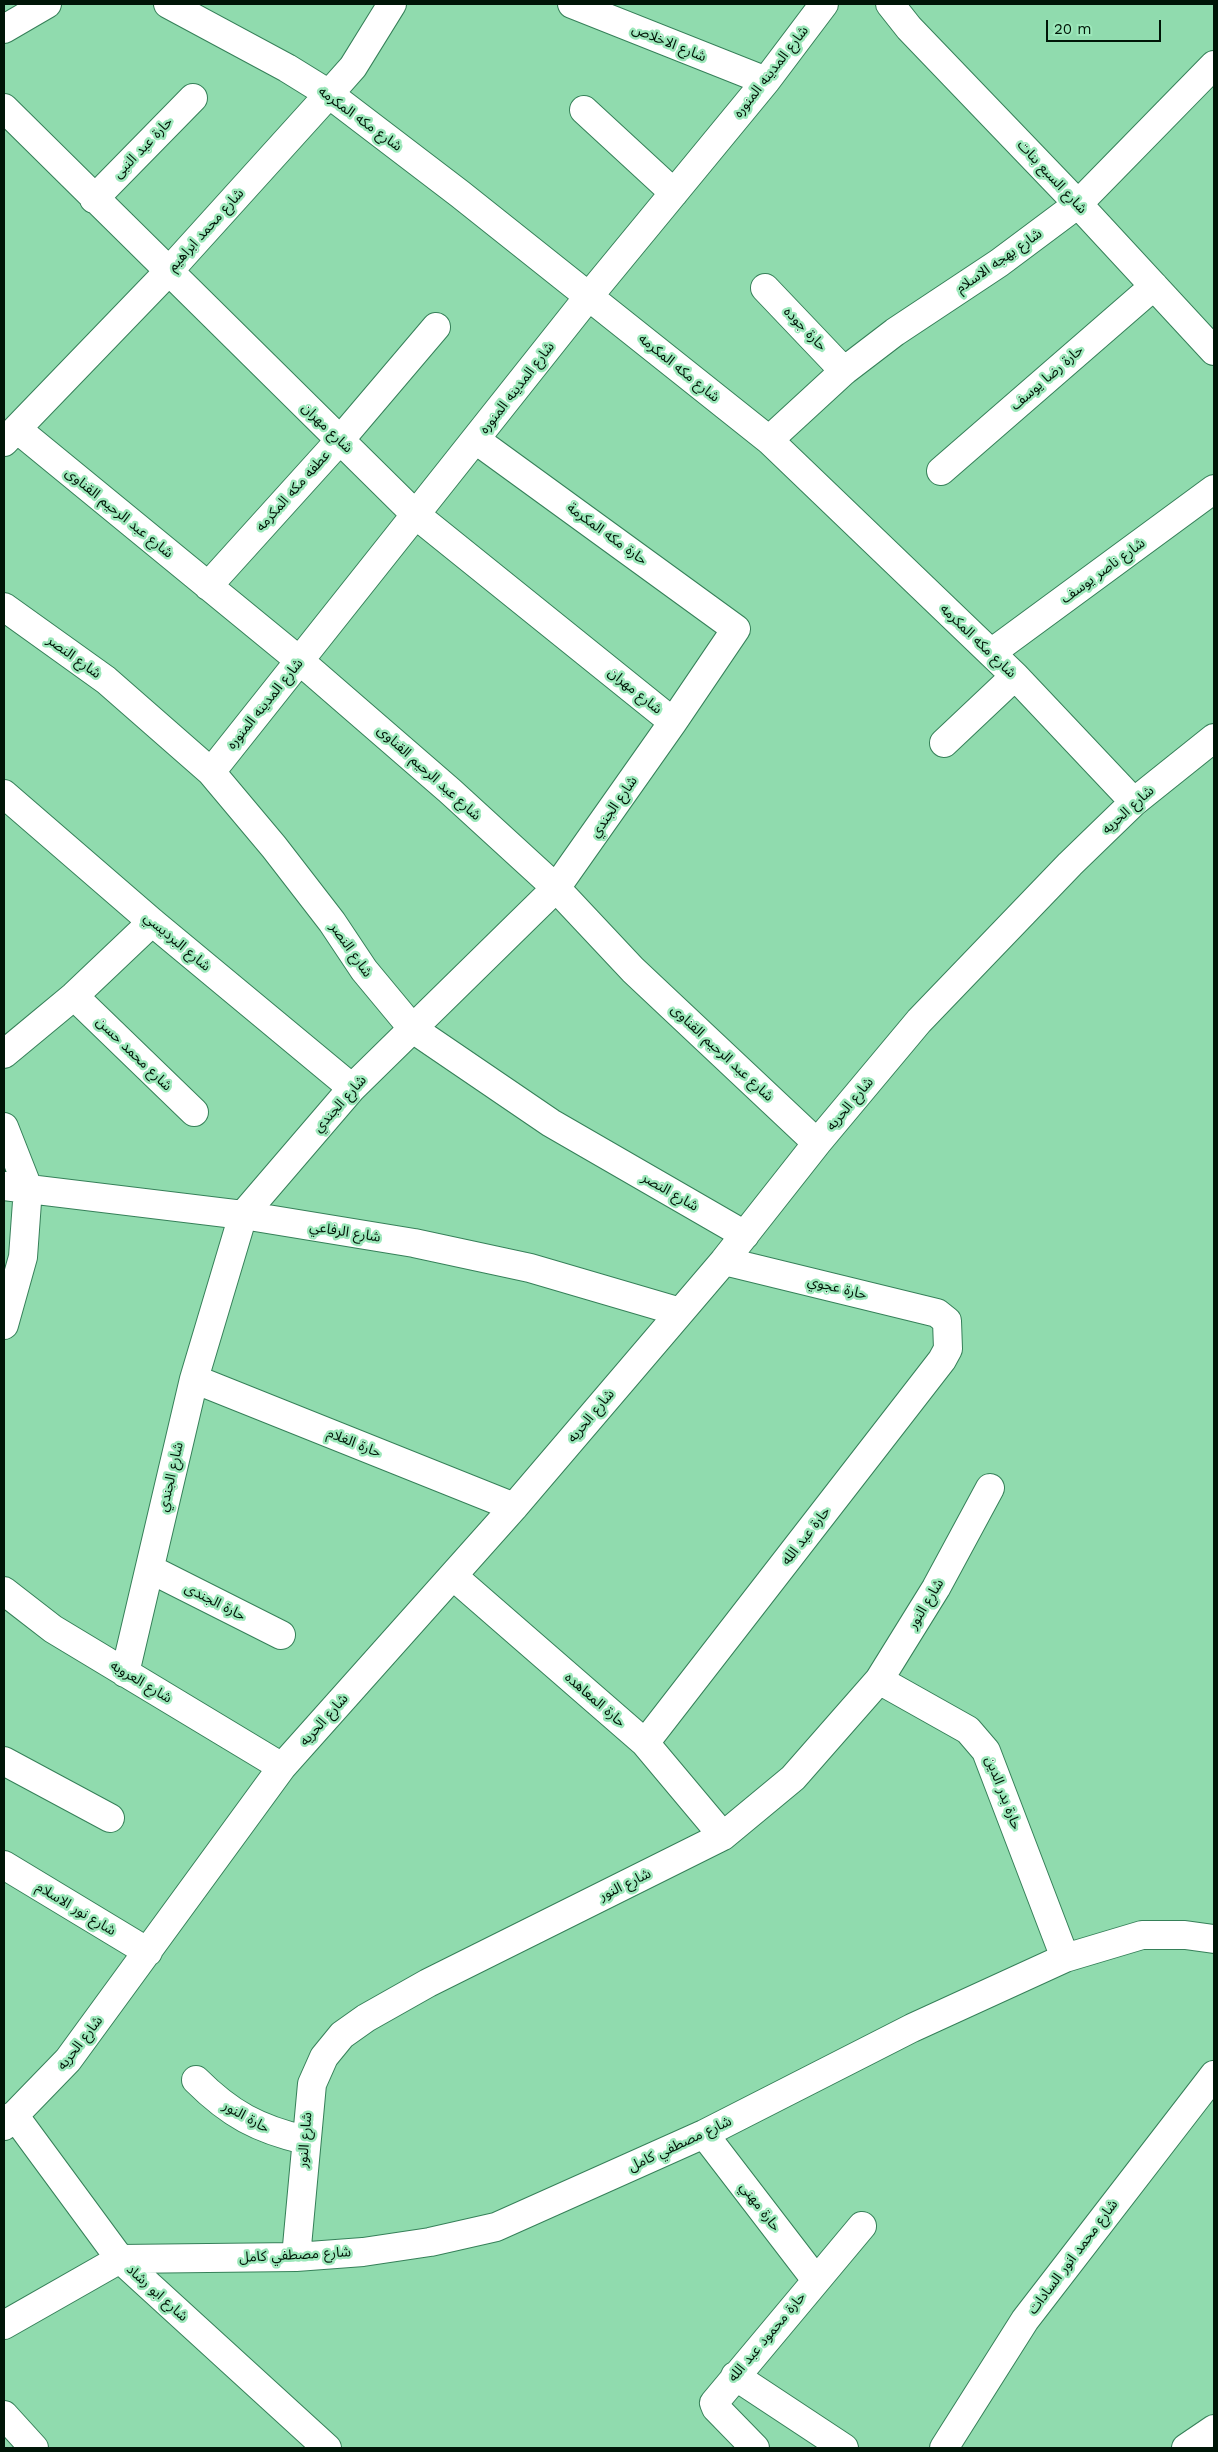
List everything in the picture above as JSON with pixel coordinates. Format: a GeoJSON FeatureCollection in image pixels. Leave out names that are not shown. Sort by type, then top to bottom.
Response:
{"type":"FeatureCollection","features":[{"type":"Feature","properties":{"kind":"street"},"geometry":{"type":"LineString","coordinates":[[4,29],[47,4]]}},
{"type":"Feature","properties":{"kind":"street","name":"شارع مكه المكرمه"},"geometry":{"type":"LineString","coordinates":[[168,4],[287,68],[329,94],[590,296],[769,440],[1015,676],[1134,802]]}},
{"type":"Feature","properties":{"kind":"street","name":"شارع محمد ابراهيم"},"geometry":{"type":"LineString","coordinates":[[10,436],[168,272],[353,67],[392,4]]}},
{"type":"Feature","properties":{"kind":"street","name":"شارع الاخلاص"},"geometry":{"type":"LineString","coordinates":[[572,4],[766,81]]}},
{"type":"Feature","properties":{"kind":"street","name":"شارع المدينه المنوره"},"geometry":{"type":"LineString","coordinates":[[211,772],[590,296],[766,81],[824,4]]}},
{"type":"Feature","properties":{"kind":"street","name":"شارع السبع بنات"},"geometry":{"type":"LineString","coordinates":[[890,4],[908,28],[1078,204],[1214,351]]}},
{"type":"Feature","properties":{"kind":"street","name":"شارع بهجه الاسلام"},"geometry":{"type":"LineString","coordinates":[[769,440],[844,371],[895,332],[999,263],[1078,204],[1210,79]]}},
{"type":"Feature","properties":{"kind":"street","name":"حارة عبد النبى"},"geometry":{"type":"LineString","coordinates":[[94,198],[192,98]]}},
{"type":"Feature","properties":{"kind":"street","name":"شارع مهران"},"geometry":{"type":"LineString","coordinates":[[4,108],[416,515],[673,722]]}},
{"type":"Feature","properties":{"kind":"street"},"geometry":{"type":"LineString","coordinates":[[584,110],[674,193]]}},
{"type":"Feature","properties":{"kind":"street","name":"حارة رضا يوسف"},"geometry":{"type":"LineString","coordinates":[[941,470],[1154,286]]}},
{"type":"Feature","properties":{"kind":"street","name":"حارة جوده"},"geometry":{"type":"LineString","coordinates":[[765,288],[844,371]]}},
{"type":"Feature","properties":{"kind":"street","name":"عطفه مكه المكرمه"},"geometry":{"type":"LineString","coordinates":[[208,586],[340,440],[436,327]]}},
{"type":"Feature","properties":{"kind":"street","name":"شارع عبد الرحيم القناوى"},"geometry":{"type":"LineString","coordinates":[[10,436],[208,586],[300,661],[450,791],[556,888],[633,970],[818,1143]]}},
{"type":"Feature","properties":{"kind":"street","name":"حارة مكه المكرمة"},"geometry":{"type":"LineString","coordinates":[[476,440],[736,629]]}},
{"type":"Feature","properties":{"kind":"street","name":"شارع ناصر يوسف"},"geometry":{"type":"LineString","coordinates":[[991,653],[1214,489]]}},
{"type":"Feature","properties":{"kind":"street","name":"شارع النصر"},"geometry":{"type":"LineString","coordinates":[[4,607],[106,680],[211,772],[274,846],[332,922],[364,970],[414,1029],[551,1123],[745,1235]]}},
{"type":"Feature","properties":{"kind":"street","name":"شارع الجندي"},"geometry":{"type":"LineString","coordinates":[[125,1673],[194,1379],[243,1215],[352,1088],[556,888],[733,636],[736,629]]}},
{"type":"Feature","properties":{"kind":"street"},"geometry":{"type":"LineString","coordinates":[[944,743],[1015,676]]}},
{"type":"Feature","properties":{"kind":"street","name":"شارع الحريه"},"geometry":{"type":"LineString","coordinates":[[9,2120],[68,2060],[282,1768],[514,1507],[724,1261],[919,1021],[1070,864],[1134,802],[1214,738]]}},
{"type":"Feature","properties":{"kind":"street","name":"شارع البرديسي"},"geometry":{"type":"LineString","coordinates":[[4,794],[152,922],[352,1088]]}},
{"type":"Feature","properties":{"kind":"street"},"geometry":{"type":"LineString","coordinates":[[4,1054],[74,996],[152,922]]}},
{"type":"Feature","properties":{"kind":"street","name":"شارع محمد حسن"},"geometry":{"type":"LineString","coordinates":[[74,996],[194,1112]]}},
{"type":"Feature","properties":{"kind":"street"},"geometry":{"type":"LineString","coordinates":[[4,1127],[16,1187],[23,1256],[4,1325]]}},
{"type":"Feature","properties":{"kind":"street","name":"شارع الرفاعي"},"geometry":{"type":"LineString","coordinates":[[16,1187],[243,1215],[414,1243],[530,1268],[680,1312]]}},
{"type":"Feature","properties":{"kind":"street","name":"حارة عجوي"},"geometry":{"type":"LineString","coordinates":[[724,1261],[938,1313],[947,1321]]}},
{"type":"Feature","properties":{"kind":"street","name":"حارة عبد الله"},"geometry":{"type":"LineString","coordinates":[[645,1743],[942,1360],[948,1349],[947,1321]]}},
{"type":"Feature","properties":{"kind":"street","name":"حارة الغلام"},"geometry":{"type":"LineString","coordinates":[[194,1379],[514,1507]]}},
{"type":"Feature","properties":{"kind":"street","name":"شارع النور"},"geometry":{"type":"LineString","coordinates":[[296,2257],[305,2140],[312,2084],[324,2057],[342,2034],[428,1982],[723,1836],[792,1778],[879,1680],[936,1588],[990,1488]]}},
{"type":"Feature","properties":{"kind":"street","name":"حارة الجندى"},"geometry":{"type":"LineString","coordinates":[[150,1569],[281,1635]]}},
{"type":"Feature","properties":{"kind":"street","name":"حارة المعاهده"},"geometry":{"type":"LineString","coordinates":[[453,1576],[645,1743],[723,1836]]}},
{"type":"Feature","properties":{"kind":"street","name":"شارع العروبه"},"geometry":{"type":"LineString","coordinates":[[4,1591],[53,1629],[282,1768]]}},
{"type":"Feature","properties":{"kind":"street","name":"حارة بدر الدين"},"geometry":{"type":"LineString","coordinates":[[879,1680],[968,1730],[986,1750],[1065,1958]]}},
{"type":"Feature","properties":{"kind":"street"},"geometry":{"type":"LineString","coordinates":[[4,1761],[110,1818]]}},
{"type":"Feature","properties":{"kind":"street","name":"شارع نور الاسلام"},"geometry":{"type":"LineString","coordinates":[[4,1865],[148,1952]]}},
{"type":"Feature","properties":{"kind":"street","name":"شارع مصطفي كامل"},"geometry":{"type":"LineString","coordinates":[[120,2260],[296,2257],[363,2252],[430,2242],[496,2227],[704,2134],[912,2028],[1065,1958],[1142,1935],[1185,1935],[1214,1939]]}},
{"type":"Feature","properties":{"kind":"street","name":"شارع محمد انور السادات"},"geometry":{"type":"LineString","coordinates":[[944,2448],[1025,2320],[1214,2075]]}},
{"type":"Feature","properties":{"kind":"street","name":"حارة النور"},"geometry":{"type":"LineString","coordinates":[[196,2080],[218,2102],[245,2120],[274,2133],[305,2140]]}},
{"type":"Feature","properties":{"kind":"street","name":"شارع ابو رشاد"},"geometry":{"type":"LineString","coordinates":[[9,2120],[120,2260],[327,2448]]}},
{"type":"Feature","properties":{"kind":"street","name":"حارة مهني"},"geometry":{"type":"LineString","coordinates":[[704,2134],[816,2280]]}},
{"type":"Feature","properties":{"kind":"street","name":"حارة محمود عبد الله"},"geometry":{"type":"LineString","coordinates":[[755,2448],[716,2408],[714,2403],[862,2226]]}},
{"type":"Feature","properties":{"kind":"street"},"geometry":{"type":"LineString","coordinates":[[4,2325],[120,2260]]}},
{"type":"Feature","properties":{"kind":"street"},"geometry":{"type":"LineString","coordinates":[[735,2376],[844,2448]]}},
{"type":"Feature","properties":{"kind":"street"},"geometry":{"type":"LineString","coordinates":[[4,2415],[34,2448]]}},
{"type":"Feature","properties":{"kind":"street"},"geometry":{"type":"LineString","coordinates":[[1186,2448],[1214,2429]]}}]}
